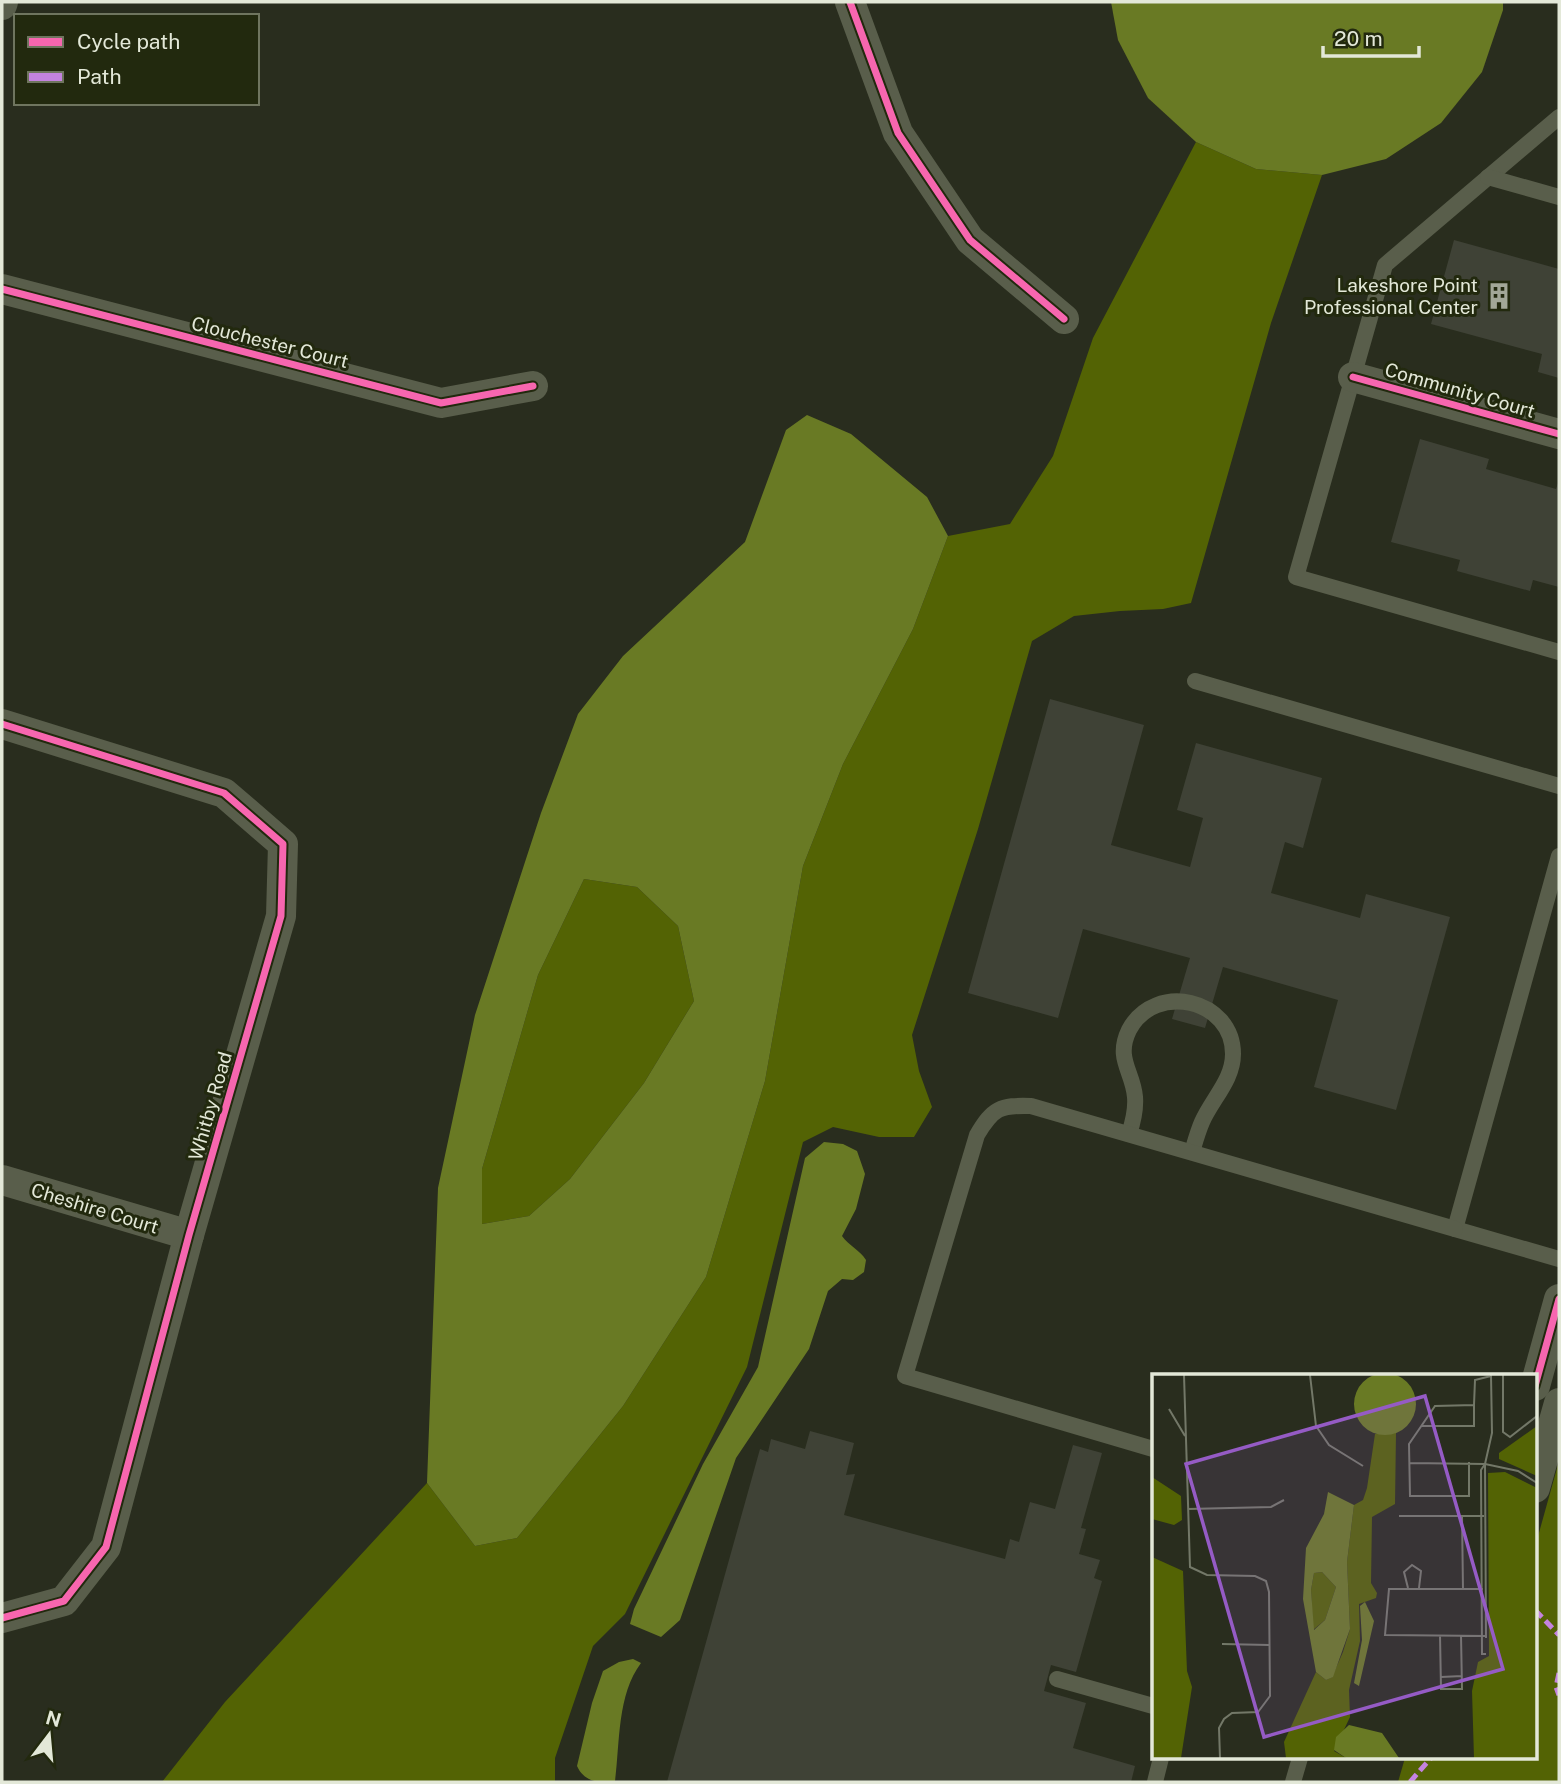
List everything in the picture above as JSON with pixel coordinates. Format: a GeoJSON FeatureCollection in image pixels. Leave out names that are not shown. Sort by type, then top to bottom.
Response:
{"type":"FeatureCollection","features":[{"type":"Feature","properties":{"kind":"street"},"geometry":{"type":"LineString","coordinates":[[850,2],[898,133],[970,240],[1064,320]]}},
{"type":"Feature","properties":{"kind":"street","name":"Clouchester Court"},"geometry":{"type":"LineString","coordinates":[[2,289],[441,402],[533,386]]}},
{"type":"Feature","properties":{"kind":"street","name":"Community Court"},"geometry":{"type":"LineString","coordinates":[[1353,377],[1559,434]]}},
{"type":"Feature","properties":{"kind":"street","name":"Whitby Road"},"geometry":{"type":"LineString","coordinates":[[2,724],[224,793],[283,844],[281,916],[189,1236],[106,1547],[64,1601],[2,1618]]}},
{"type":"Feature","properties":{"kind":"street","name":"Cheshire Court"},"geometry":{"type":"LineString","coordinates":[[2,1180],[189,1236]]}},
{"type":"Feature","properties":{"kind":"street"},"geometry":{"type":"LineString","coordinates":[[1536,1382],[1559,1299]]}},
{"type":"Feature","properties":{"kind":"street"},"geometry":{"type":"LineString","coordinates":[[1536,1484],[1559,1403]]}},
{"type":"Feature","properties":{"kind":"lane"},"geometry":{"type":"LineString","coordinates":[[1559,117],[1385,265],[1296,577],[1559,652]]}},
{"type":"Feature","properties":{"kind":"lane"},"geometry":{"type":"LineString","coordinates":[[1488,177],[1559,197]]}},
{"type":"Feature","properties":{"kind":"lane"},"geometry":{"type":"LineString","coordinates":[[1195,681],[1559,786]]}},
{"type":"Feature","properties":{"kind":"lane"},"geometry":{"type":"LineString","coordinates":[[1455,1229],[1559,856]]}},
{"type":"Feature","properties":{"kind":"lane"},"geometry":{"type":"LineString","coordinates":[[1129,1134],[1134,1116],[1135,1096],[1124,1066],[1124,1047],[1129,1030],[1141,1015],[1156,1005],[1174,1000],[1192,1002],[1209,1009],[1222,1021],[1230,1037],[1233,1054],[1230,1071],[1202,1121],[1192,1152]]}},
{"type":"Feature","properties":{"kind":"lane"},"geometry":{"type":"LineString","coordinates":[[1152,1449],[905,1376],[977,1135],[989,1115],[1007,1105],[1031,1105],[1559,1259]]}},
{"type":"Feature","properties":{"kind":"lane"},"geometry":{"type":"LineString","coordinates":[[1057,1679],[1152,1706]]}},
{"type":"Feature","properties":{"kind":"lane"},"geometry":{"type":"LineString","coordinates":[[1155,1782],[1160,1760]]}},
{"type":"Feature","properties":{"kind":"lane"},"geometry":{"type":"LineString","coordinates":[[1293,1782],[1297,1760]]}},
{"type":"Feature","properties":{"kind":"shaded area"},"geometry":{"type":"Polygon","coordinates":[[[1111,2],[1503,2],[1503,10],[1482,72],[1441,123],[1386,159],[1322,175],[1256,169],[1196,142],[1148,98],[1118,40],[1111,2]]]}},
{"type":"Feature","properties":{"kind":"shaded area"},"geometry":{"type":"Polygon","coordinates":[[[1196,142],[1256,169],[1322,175],[1271,323],[1191,603],[1163,609],[1074,616],[1032,641],[978,829],[912,1035],[919,1071],[932,1107],[914,1137],[879,1137],[833,1127],[803,1142],[747,1367],[625,1614],[593,1646],[555,1758],[555,1782],[162,1782],[225,1702],[427,1483],[475,1546],[517,1538],[623,1406],[706,1277],[765,1081],[803,866],[843,764],[913,629],[948,536],[1010,524],[1053,456],[1093,338],[1196,142]]]}},
{"type":"Feature","properties":{"kind":"shaded area"},"geometry":{"type":"Polygon","coordinates":[[[807,415],[851,434],[927,497],[948,536],[913,629],[843,764],[803,866],[765,1081],[706,1277],[623,1406],[517,1538],[475,1546],[427,1483],[438,1188],[475,1015],[541,813],[578,714],[623,656],[745,542],[786,430],[807,415]],[[584,879],[538,975],[482,1169],[482,1224],[529,1216],[570,1179],[644,1083],[694,1001],[678,926],[637,887],[584,879]]]}},
{"type":"Feature","properties":{"kind":"shaded area"},"geometry":{"type":"Polygon","coordinates":[[[584,879],[637,887],[678,926],[694,1001],[644,1083],[570,1179],[529,1216],[482,1224],[482,1169],[538,975],[584,879]]]}},
{"type":"Feature","properties":{"kind":"shaded area"},"geometry":{"type":"Polygon","coordinates":[[[824,1142],[843,1144],[857,1151],[865,1174],[856,1209],[842,1236],[866,1260],[864,1272],[853,1280],[842,1279],[828,1291],[809,1349],[736,1458],[680,1620],[661,1637],[630,1624],[634,1609],[703,1464],[758,1367],[805,1158],[824,1142]]]}},
{"type":"Feature","properties":{"kind":"shaded area"},"geometry":{"type":"Polygon","coordinates":[[[1559,1461],[1559,1782],[1398,1782],[1404,1760],[1536,1760],[1536,1543],[1559,1461]]]}},
{"type":"Feature","properties":{"kind":"shaded area"},"geometry":{"type":"Polygon","coordinates":[[[633,1659],[641,1663],[633,1676],[624,1704],[615,1781],[593,1781],[584,1776],[577,1766],[592,1703],[603,1671],[619,1662],[633,1659]]]}},
{"type":"Feature","properties":{"kind":"building","name":"Lakeshore Point Professional Center"},"geometry":{"type":"Polygon","coordinates":[[[1454,240],[1559,269],[1559,378],[1538,372],[1542,354],[1431,324],[1454,240]]]}},
{"type":"Feature","properties":{"kind":"building"},"geometry":{"type":"Polygon","coordinates":[[[1420,439],[1489,459],[1486,469],[1556,489],[1559,480],[1559,587],[1533,580],[1530,591],[1457,571],[1460,560],[1391,542],[1420,439]]]}},
{"type":"Feature","properties":{"kind":"building"},"geometry":{"type":"Polygon","coordinates":[[[1050,699],[1144,725],[1111,845],[1190,867],[1203,818],[1177,810],[1196,743],[1322,778],[1303,848],[1285,842],[1271,893],[1360,918],[1366,894],[1450,917],[1396,1110],[1314,1087],[1338,1000],[1223,967],[1205,1028],[1172,1019],[1190,958],[1083,929],[1058,1018],[968,993],[1050,699]]]}},
{"type":"Feature","properties":{"kind":"building"},"geometry":{"type":"Polygon","coordinates":[[[810,1431],[854,1443],[846,1475],[855,1474],[844,1515],[1005,1559],[1010,1539],[1019,1542],[1030,1502],[1055,1509],[1073,1445],[1102,1453],[1081,1528],[1086,1529],[1079,1554],[1100,1560],[1094,1578],[1102,1581],[1076,1672],[1051,1665],[1044,1691],[1086,1703],[1073,1748],[1135,1766],[1131,1782],[667,1782],[760,1449],[768,1452],[771,1439],[805,1449],[810,1431]]]}},
{"type":"Feature","properties":{"kind":"marked path"},"geometry":{"type":"LineString","coordinates":[[1536,1611],[1559,1635]]}},
{"type":"Feature","properties":{"kind":"marked path"},"geometry":{"type":"LineString","coordinates":[[1559,1673],[1556,1687],[1559,1695]]}},
{"type":"Feature","properties":{"kind":"marked path"},"geometry":{"type":"LineString","coordinates":[[1410,1782],[1429,1760]]}},
{"type":"Feature","properties":{"kind":"cycle path"},"geometry":{"type":"LineString","coordinates":[[850,2],[898,133],[970,240],[1064,319]]}},
{"type":"Feature","properties":{"kind":"cycle path"},"geometry":{"type":"LineString","coordinates":[[2,289],[441,403],[533,386]]}},
{"type":"Feature","properties":{"kind":"cycle path"},"geometry":{"type":"LineString","coordinates":[[1353,377],[1559,434]]}},
{"type":"Feature","properties":{"kind":"cycle path"},"geometry":{"type":"LineString","coordinates":[[2,724],[224,793],[283,844],[281,916],[189,1235],[106,1547],[64,1601],[2,1618]]}},
{"type":"Feature","properties":{"kind":"cycle path"},"geometry":{"type":"LineString","coordinates":[[1536,1382],[1559,1299]]}},
{"type":"Feature","properties":{"kind":"place","name":"Lakeshore Point Professional Center"},"geometry":{"type":"Point","coordinates":[1499,296]}}]}
